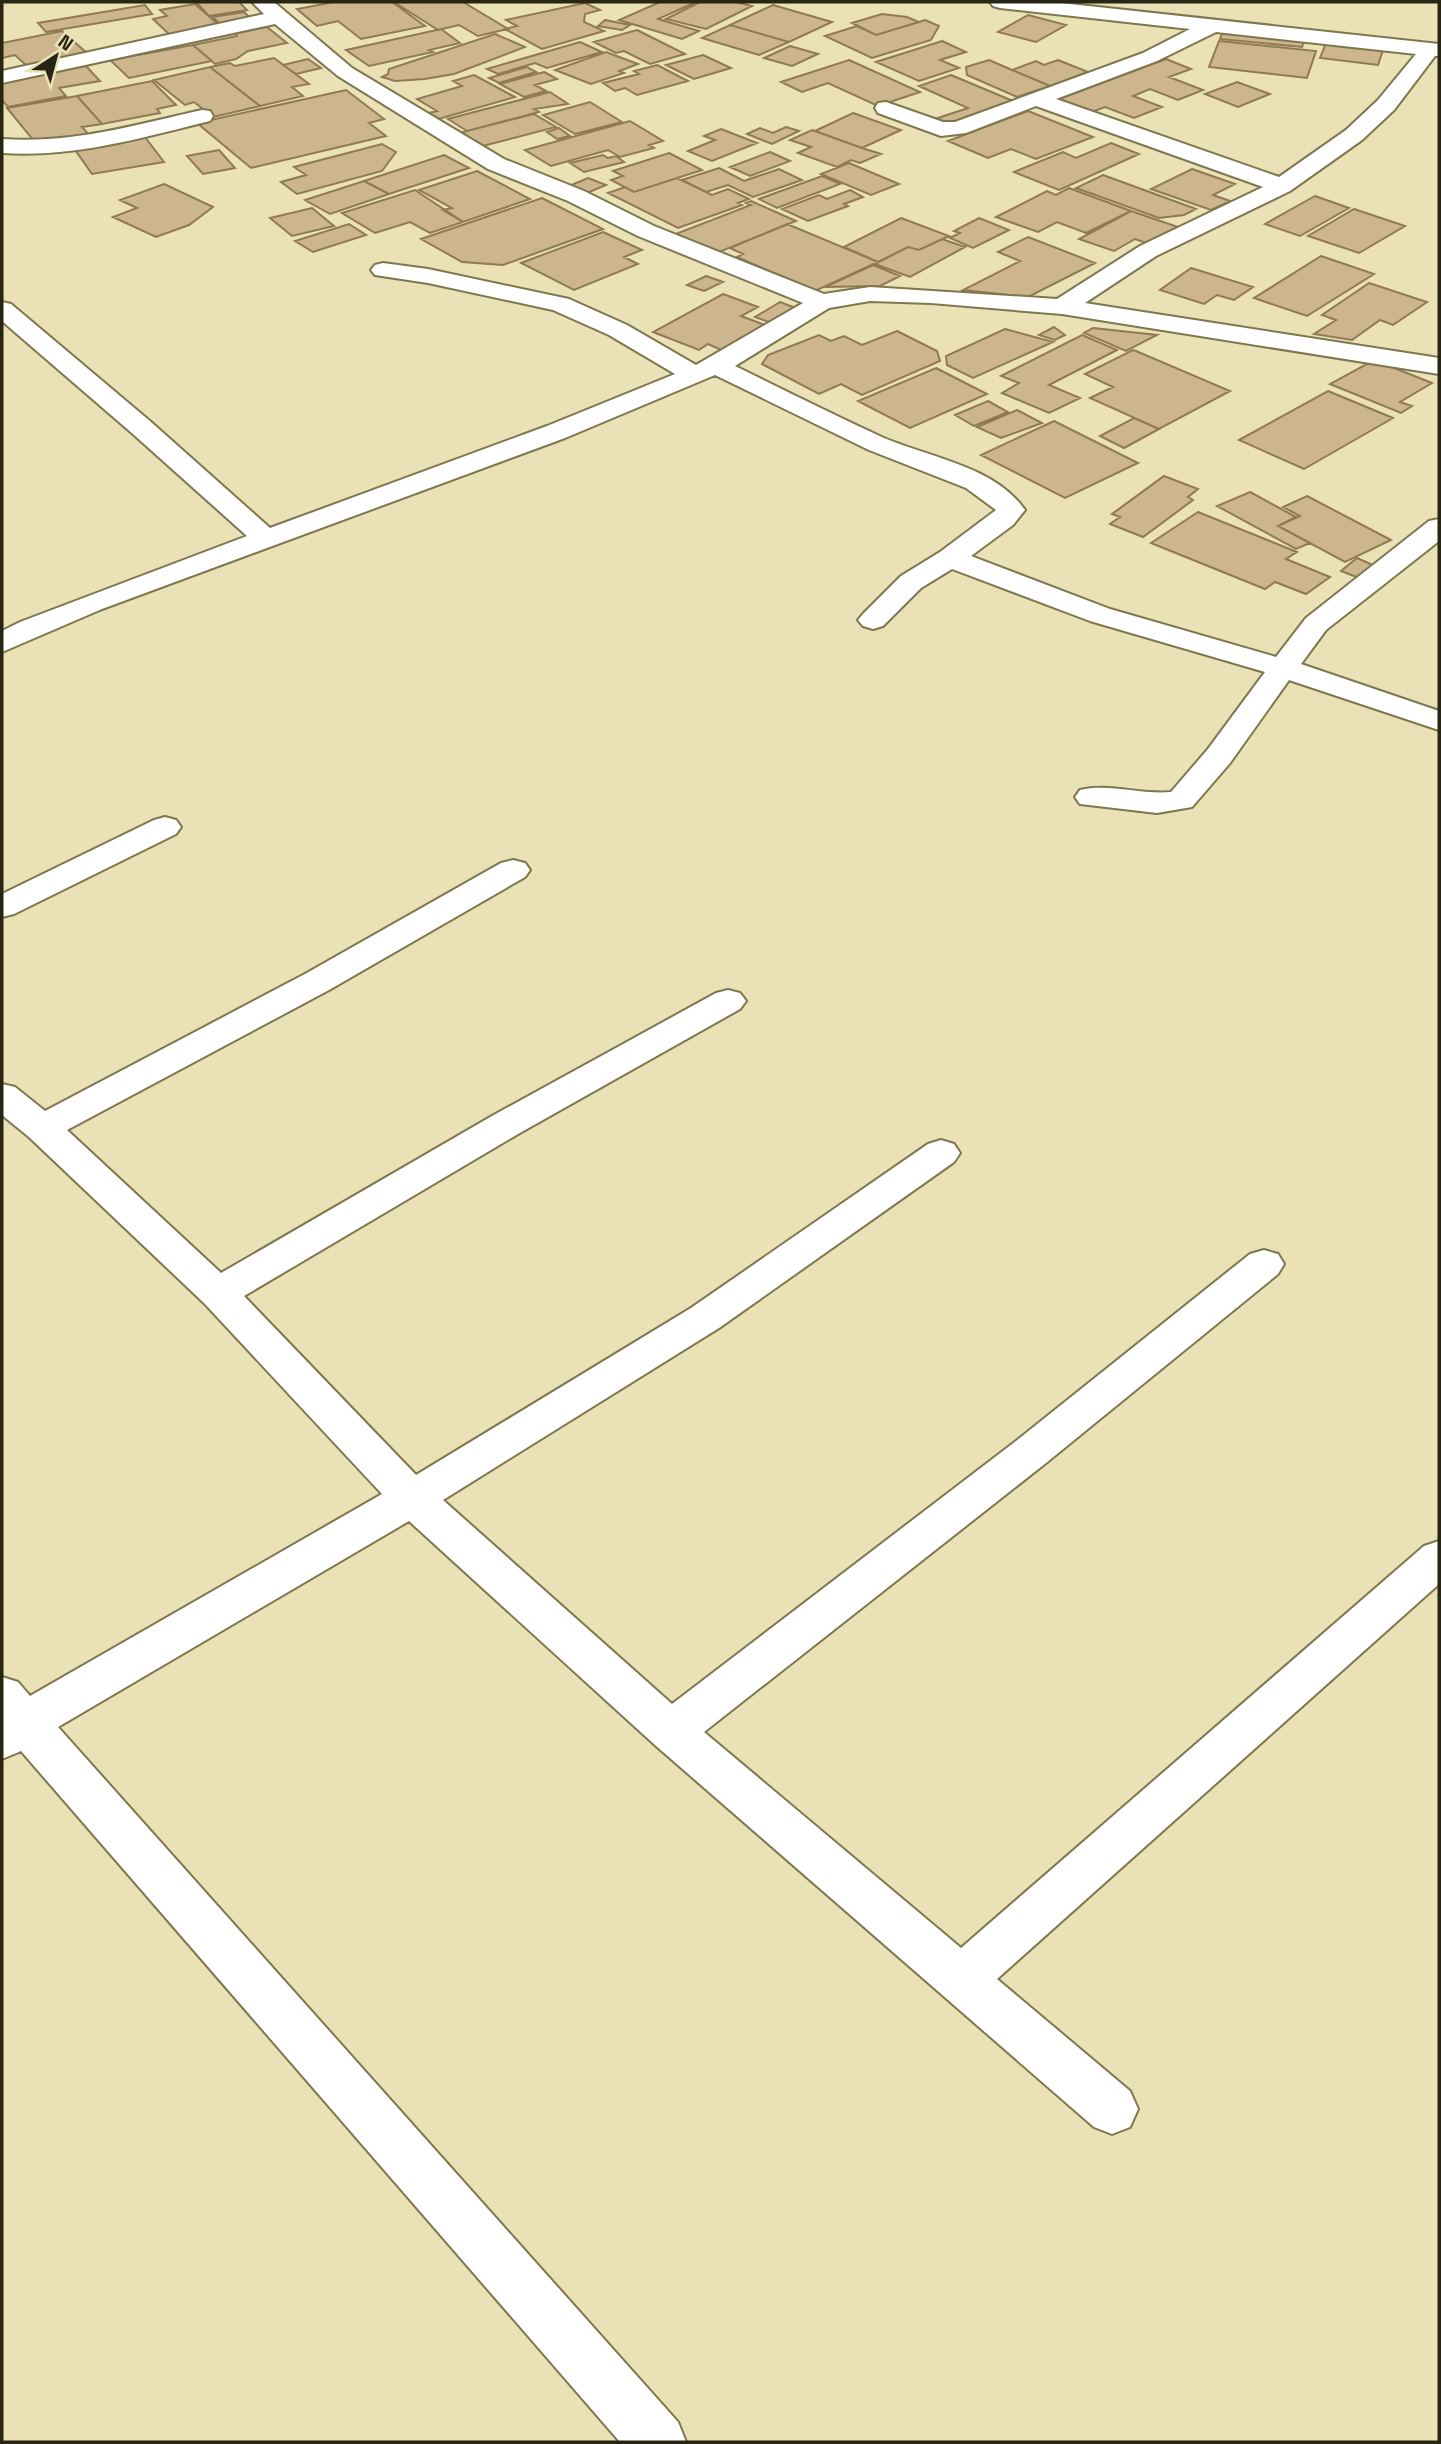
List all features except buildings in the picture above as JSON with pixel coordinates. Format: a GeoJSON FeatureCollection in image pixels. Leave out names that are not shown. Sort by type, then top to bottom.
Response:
{"type":"FeatureCollection","features":[{"type":"Feature","properties":{"kind":"street"},"geometry":{"type":"LineString","coordinates":[[1000,2],[1435,49]]}},
{"type":"Feature","properties":{"kind":"street"},"geometry":{"type":"LineString","coordinates":[[2,76],[270,10],[345,72],[496,163],[576,196],[646,231],[822,302]]}},
{"type":"Feature","properties":{"kind":"street"},"geometry":{"type":"LineString","coordinates":[[886,108],[941,129],[974,123],[1150,57],[1214,25]]}},
{"type":"Feature","properties":{"kind":"street"},"geometry":{"type":"LineString","coordinates":[[1062,307],[1149,251],[1282,186],[1370,120],[1435,49]]}},
{"type":"Feature","properties":{"kind":"street"},"geometry":{"type":"LineString","coordinates":[[1038,100],[1282,186]]}},
{"type":"Feature","properties":{"kind":"street"},"geometry":{"type":"LineString","coordinates":[[2,146],[39,149],[70,146],[202,116]]}},
{"type":"Feature","properties":{"kind":"street"},"geometry":{"type":"LineString","coordinates":[[383,270],[428,276],[560,304],[705,370],[779,399],[902,455],[984,487],[1004,500],[1011,510],[1003,519],[950,558],[911,582],[873,620]]}},
{"type":"Feature","properties":{"kind":"street"},"geometry":{"type":"LineString","coordinates":[[2,643],[93,603],[544,437],[705,370],[822,302],[870,295],[931,296],[1062,307],[1216,328],[1439,366]]}},
{"type":"Feature","properties":{"kind":"street"},"geometry":{"type":"LineString","coordinates":[[2,309],[142,428],[267,540]]}},
{"type":"Feature","properties":{"kind":"street"},"geometry":{"type":"LineString","coordinates":[[1091,797],[1157,803],[1181,800],[1219,756],[1316,624],[1439,527]]}},
{"type":"Feature","properties":{"kind":"street"},"geometry":{"type":"LineString","coordinates":[[950,558],[1100,615],[1283,668],[1439,721]]}},
{"type":"Feature","properties":{"kind":"street"},"geometry":{"type":"LineString","coordinates":[[2,907],[165,827]]}},
{"type":"Feature","properties":{"kind":"street"},"geometry":{"type":"LineString","coordinates":[[42,1129],[317,982],[513,870]]}},
{"type":"Feature","properties":{"kind":"street"},"geometry":{"type":"LineString","coordinates":[[218,1293],[505,1125],[728,1001]]}},
{"type":"Feature","properties":{"kind":"street"},"geometry":{"type":"LineString","coordinates":[[2,1096],[42,1129],[218,1293],[412,1498],[671,1731],[1112,2109]]}},
{"type":"Feature","properties":{"kind":"street"},"geometry":{"type":"LineString","coordinates":[[658,2442],[9,1719],[412,1498],[705,1318],[941,1153]]}},
{"type":"Feature","properties":{"kind":"street"},"geometry":{"type":"LineString","coordinates":[[671,1731],[1031,1452],[1264,1264]]}},
{"type":"Feature","properties":{"kind":"street"},"geometry":{"type":"LineString","coordinates":[[960,1980],[1439,1558]]}}]}
